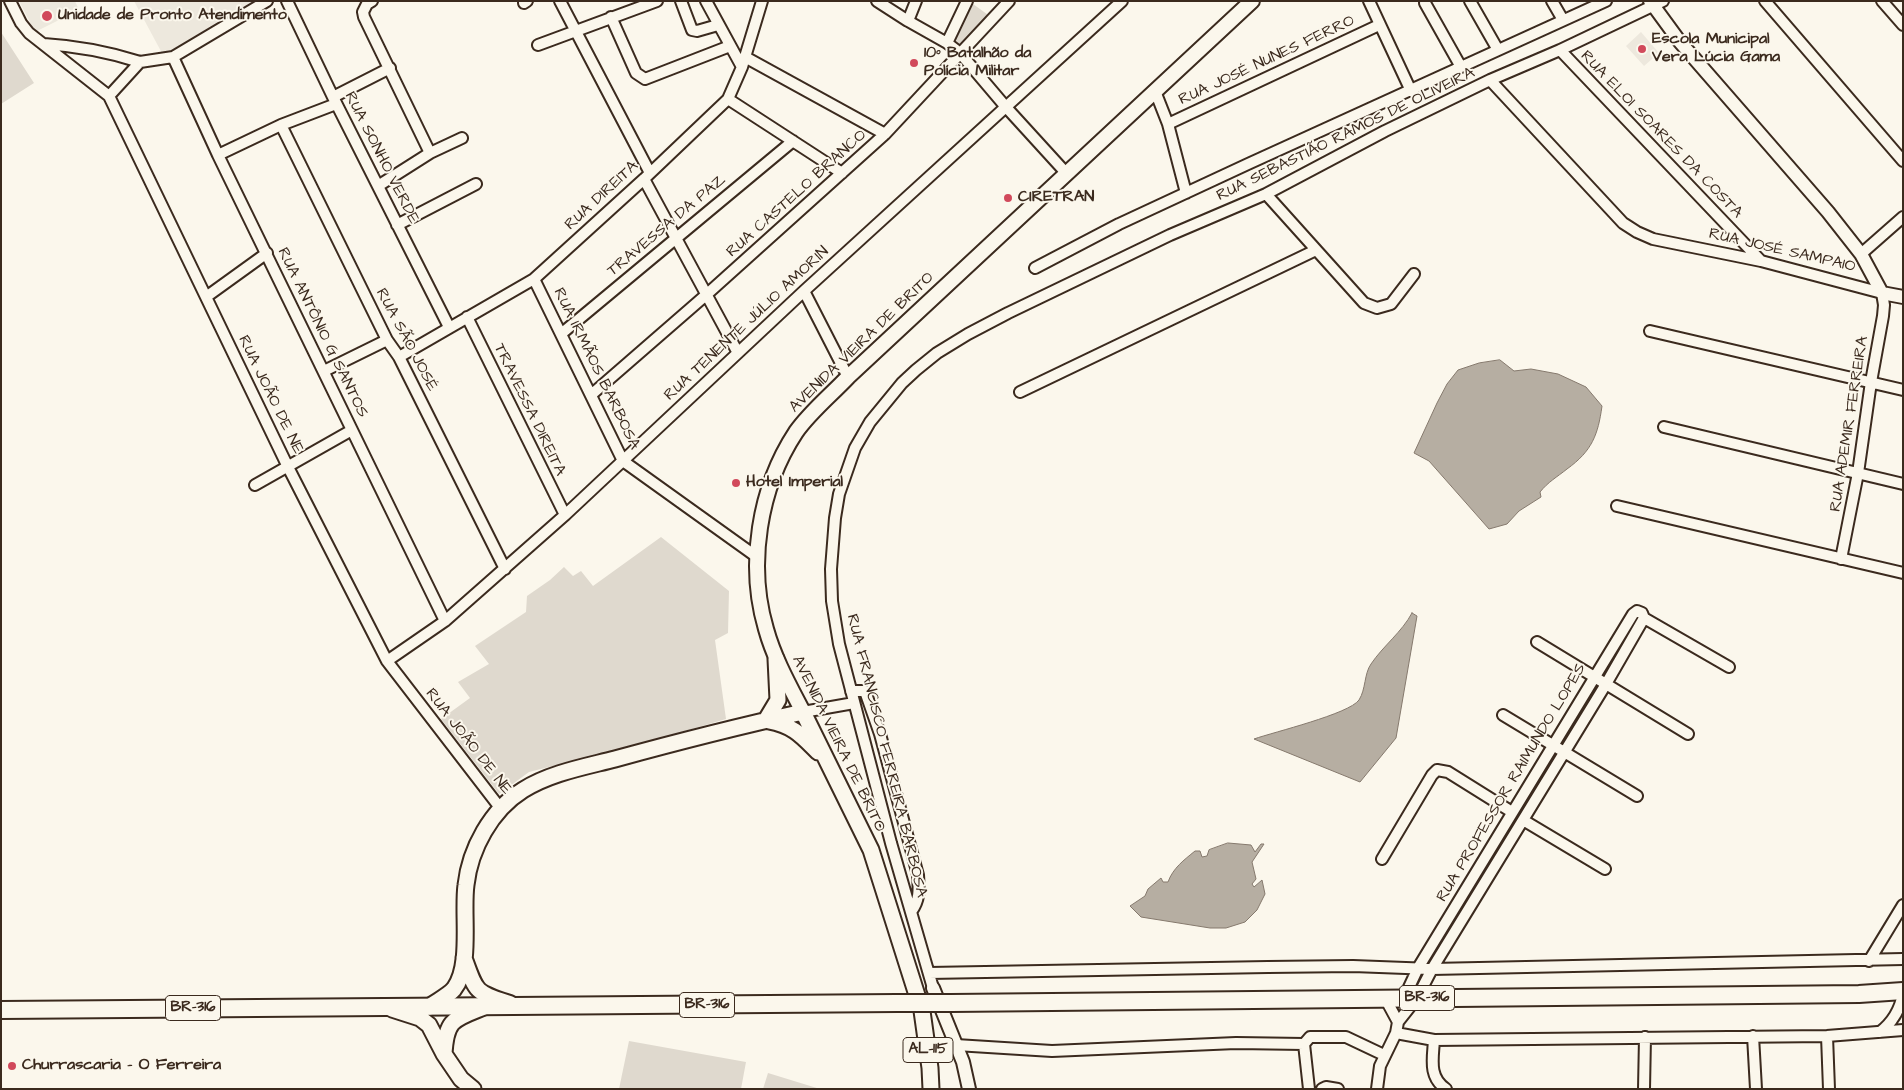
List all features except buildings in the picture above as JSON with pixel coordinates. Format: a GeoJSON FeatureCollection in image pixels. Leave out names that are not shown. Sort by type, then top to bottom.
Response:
{"type":"FeatureCollection","features":[{"type":"Feature","properties":{"kind":"highway","name":"BR-316"},"geometry":{"type":"LineString","coordinates":[[1,1010],[951,1003],[1903,992]]}},
{"type":"Feature","properties":{"kind":"main road","name":"AVENIDA VIEIRA DE BRITO"},"geometry":{"type":"LineString","coordinates":[[922,1011],[871,850],[776,659],[765,627],[760,603],[757,557],[763,510],[771,483],[781,459],[806,420],[848,377],[1067,174],[1248,2]]}},
{"type":"Feature","properties":{"kind":"main road"},"geometry":{"type":"LineString","coordinates":[[766,720],[778,700],[776,659]]}},
{"type":"Feature","properties":{"kind":"main road"},"geometry":{"type":"LineString","coordinates":[[429,1007],[453,989],[460,975],[464,956],[466,884],[472,854],[487,827],[501,809],[521,791],[556,775],[672,743],[803,712]]}},
{"type":"Feature","properties":{"kind":"main road"},"geometry":{"type":"LineString","coordinates":[[766,720],[789,726],[798,731],[829,764]]}},
{"type":"Feature","properties":{"kind":"main road"},"geometry":{"type":"LineString","coordinates":[[464,956],[474,986],[480,993],[518,1006]]}},
{"type":"Feature","properties":{"kind":"main road"},"geometry":{"type":"LineString","coordinates":[[386,1007],[420,1018],[429,1025],[444,1054],[461,1079],[472,1089]]}},
{"type":"Feature","properties":{"kind":"main road"},"geometry":{"type":"LineString","coordinates":[[444,1054],[447,1031],[452,1022],[458,1017],[485,1007]]}},
{"type":"Feature","properties":{"kind":"main road"},"geometry":{"type":"LineString","coordinates":[[922,1011],[922,1089]]}},
{"type":"Feature","properties":{"kind":"main road","name":"AL-115"},"geometry":{"type":"LineString","coordinates":[[922,1011],[931,1089]]}},
{"type":"Feature","properties":{"kind":"street","name":"RUA JOÃO DE NE"},"geometry":{"type":"LineString","coordinates":[[10,1],[25,28],[109,96],[288,466],[387,661],[501,809]]}},
{"type":"Feature","properties":{"kind":"street"},"geometry":{"type":"LineString","coordinates":[[44,44],[116,55],[140,62],[173,57],[267,1]]}},
{"type":"Feature","properties":{"kind":"street","name":"RUA SONHO VERDE"},"geometry":{"type":"LineString","coordinates":[[287,1],[449,327]]}},
{"type":"Feature","properties":{"kind":"street"},"geometry":{"type":"LineString","coordinates":[[372,1],[367,4],[363,12],[430,153]]}},
{"type":"Feature","properties":{"kind":"street"},"geometry":{"type":"LineString","coordinates":[[560,1],[676,238],[738,353]]}},
{"type":"Feature","properties":{"kind":"street"},"geometry":{"type":"LineString","coordinates":[[538,45],[657,1]]}},
{"type":"Feature","properties":{"kind":"street"},"geometry":{"type":"LineString","coordinates":[[681,1],[692,30],[697,31],[718,25]]}},
{"type":"Feature","properties":{"kind":"street"},"geometry":{"type":"LineString","coordinates":[[706,1],[742,67]]}},
{"type":"Feature","properties":{"kind":"street","name":"RUA DIREITA"},"geometry":{"type":"LineString","coordinates":[[399,357],[534,279],[728,99],[742,67],[762,1]]}},
{"type":"Feature","properties":{"kind":"street"},"geometry":{"type":"LineString","coordinates":[[877,1],[908,22],[947,43],[960,53],[1067,174]]}},
{"type":"Feature","properties":{"kind":"street"},"geometry":{"type":"LineString","coordinates":[[908,22],[916,1]]}},
{"type":"Feature","properties":{"kind":"street"},"geometry":{"type":"LineString","coordinates":[[947,43],[966,1]]}},
{"type":"Feature","properties":{"kind":"street","name":"RUA CASTELO BRANCO"},"geometry":{"type":"LineString","coordinates":[[590,395],[706,295],[885,134],[1009,1]]}},
{"type":"Feature","properties":{"kind":"street","name":"RUA TENENTE JÚLIO AMORIN"},"geometry":{"type":"LineString","coordinates":[[387,661],[445,620],[565,516],[804,291],[1122,1]]}},
{"type":"Feature","properties":{"kind":"street"},"geometry":{"type":"LineString","coordinates":[[1368,1],[1411,91]]}},
{"type":"Feature","properties":{"kind":"street"},"geometry":{"type":"LineString","coordinates":[[1470,1],[1498,50]]}},
{"type":"Feature","properties":{"kind":"street"},"geometry":{"type":"LineString","coordinates":[[1552,1],[1563,20]]}},
{"type":"Feature","properties":{"kind":"street","name":"RUA SEBASTIÃO RAMOS DE OLIVEIRA"},"geometry":{"type":"LineString","coordinates":[[1035,268],[1119,224],[1606,1]]}},
{"type":"Feature","properties":{"kind":"street"},"geometry":{"type":"LineString","coordinates":[[1765,1],[1903,161]]}},
{"type":"Feature","properties":{"kind":"street"},"geometry":{"type":"LineString","coordinates":[[1882,1],[1903,25]]}},
{"type":"Feature","properties":{"kind":"street"},"geometry":{"type":"LineString","coordinates":[[1425,3],[1461,67]]}},
{"type":"Feature","properties":{"kind":"street"},"geometry":{"type":"LineString","coordinates":[[1656,3],[1680,42],[1828,212],[1861,254],[1882,293]]}},
{"type":"Feature","properties":{"kind":"street","name":"RUA SEBASTIÃO RAMOS DE OLIVEIRA"},"geometry":{"type":"LineString","coordinates":[[937,353],[1016,308],[1170,235],[1266,194],[1385,131],[1656,3]]}},
{"type":"Feature","properties":{"kind":"street"},"geometry":{"type":"LineString","coordinates":[[611,17],[636,73],[645,79],[730,46]]}},
{"type":"Feature","properties":{"kind":"street","name":"RUA JOSÉ NUNES FERRO"},"geometry":{"type":"LineString","coordinates":[[1168,124],[1379,25]]}},
{"type":"Feature","properties":{"kind":"street","name":"RUA ELOI SOARES DA COSTA"},"geometry":{"type":"LineString","coordinates":[[1560,50],[1761,261]]}},
{"type":"Feature","properties":{"kind":"street"},"geometry":{"type":"LineString","coordinates":[[745,56],[885,134]]}},
{"type":"Feature","properties":{"kind":"street","name":"RUA ANTÔNIO G SANTOS"},"geometry":{"type":"LineString","coordinates":[[173,57],[218,155],[445,620]]}},
{"type":"Feature","properties":{"kind":"street"},"geometry":{"type":"LineString","coordinates":[[109,96],[140,62]]}},
{"type":"Feature","properties":{"kind":"street"},"geometry":{"type":"LineString","coordinates":[[218,155],[335,100],[390,68]]}},
{"type":"Feature","properties":{"kind":"street","name":"RUA JOSÉ SAMPAIO"},"geometry":{"type":"LineString","coordinates":[[1490,80],[1623,223],[1637,232],[1653,238],[1761,261],[1903,297]]}},
{"type":"Feature","properties":{"kind":"street"},"geometry":{"type":"LineString","coordinates":[[1155,91],[1168,124],[1186,193]]}},
{"type":"Feature","properties":{"kind":"street"},"geometry":{"type":"LineString","coordinates":[[728,99],[842,173]]}},
{"type":"Feature","properties":{"kind":"street","name":"RUA SÃO JOSÉ"},"geometry":{"type":"LineString","coordinates":[[281,126],[387,340],[399,357],[505,569]]}},
{"type":"Feature","properties":{"kind":"street"},"geometry":{"type":"LineString","coordinates":[[378,186],[430,153],[462,138]]}},
{"type":"Feature","properties":{"kind":"street","name":"TRAVESSA DA PAZ"},"geometry":{"type":"LineString","coordinates":[[561,334],[793,141]]}},
{"type":"Feature","properties":{"kind":"street"},"geometry":{"type":"LineString","coordinates":[[398,225],[476,184]]}},
{"type":"Feature","properties":{"kind":"street"},"geometry":{"type":"LineString","coordinates":[[1266,194],[1364,303],[1377,308],[1391,304],[1414,274]]}},
{"type":"Feature","properties":{"kind":"street"},"geometry":{"type":"LineString","coordinates":[[1861,254],[1903,217]]}},
{"type":"Feature","properties":{"kind":"street"},"geometry":{"type":"LineString","coordinates":[[1020,392],[1316,250]]}},
{"type":"Feature","properties":{"kind":"street"},"geometry":{"type":"LineString","coordinates":[[206,297],[267,253]]}},
{"type":"Feature","properties":{"kind":"street","name":"RUA IRMÃOS BARBOSA"},"geometry":{"type":"LineString","coordinates":[[534,279],[623,461],[757,557]]}},
{"type":"Feature","properties":{"kind":"street"},"geometry":{"type":"LineString","coordinates":[[804,291],[848,377]]}},
{"type":"Feature","properties":{"kind":"street","name":"RUA ADEMIR FERREIRA"},"geometry":{"type":"LineString","coordinates":[[1841,559],[1858,473],[1883,316],[1882,293]]}},
{"type":"Feature","properties":{"kind":"street","name":"TRAVESSA DIREITA"},"geometry":{"type":"LineString","coordinates":[[467,317],[565,516]]}},
{"type":"Feature","properties":{"kind":"street"},"geometry":{"type":"LineString","coordinates":[[1650,331],[1903,390]]}},
{"type":"Feature","properties":{"kind":"street"},"geometry":{"type":"LineString","coordinates":[[324,371],[387,340]]}},
{"type":"Feature","properties":{"kind":"street","name":"RUA FRANCISCO FERREIRA BARBOSA"},"geometry":{"type":"LineString","coordinates":[[932,988],[891,843],[839,644],[832,601],[832,552],[839,494],[855,448],[870,422],[902,383],[937,353]]}},
{"type":"Feature","properties":{"kind":"street"},"geometry":{"type":"LineString","coordinates":[[1664,427],[1903,484]]}},
{"type":"Feature","properties":{"kind":"street"},"geometry":{"type":"LineString","coordinates":[[255,485],[352,430]]}},
{"type":"Feature","properties":{"kind":"street"},"geometry":{"type":"LineString","coordinates":[[1617,506],[1903,573]]}},
{"type":"Feature","properties":{"kind":"street","name":"RUA PROFESSOR RAIMUNDO LOPES"},"geometry":{"type":"LineString","coordinates":[[1637,611],[1642,613],[1644,618],[1606,684],[1432,969],[1410,998],[1418,968],[1512,812],[1633,614],[1637,611]]}},
{"type":"Feature","properties":{"kind":"street"},"geometry":{"type":"LineString","coordinates":[[1644,618],[1729,668]]}},
{"type":"Feature","properties":{"kind":"street"},"geometry":{"type":"LineString","coordinates":[[1537,642],[1688,734]]}},
{"type":"Feature","properties":{"kind":"street"},"geometry":{"type":"LineString","coordinates":[[851,691],[865,691],[883,743],[918,875],[919,895],[916,906],[911,912]]}},
{"type":"Feature","properties":{"kind":"street"},"geometry":{"type":"LineString","coordinates":[[803,712],[854,704]]}},
{"type":"Feature","properties":{"kind":"street"},"geometry":{"type":"LineString","coordinates":[[1503,715],[1637,796]]}},
{"type":"Feature","properties":{"kind":"street"},"geometry":{"type":"LineString","coordinates":[[1382,859],[1432,775],[1437,770],[1448,772],[1512,812]]}},
{"type":"Feature","properties":{"kind":"street"},"geometry":{"type":"LineString","coordinates":[[1522,820],[1605,869]]}},
{"type":"Feature","properties":{"kind":"street"},"geometry":{"type":"LineString","coordinates":[[1869,961],[1903,905]]}},
{"type":"Feature","properties":{"kind":"street"},"geometry":{"type":"LineString","coordinates":[[929,973],[1278,966],[1432,969],[1903,959]]}},
{"type":"Feature","properties":{"kind":"street"},"geometry":{"type":"LineString","coordinates":[[932,988],[963,1062],[969,1089]]}},
{"type":"Feature","properties":{"kind":"street"},"geometry":{"type":"LineString","coordinates":[[1880,1032],[1898,1012],[1903,992]]}},
{"type":"Feature","properties":{"kind":"street"},"geometry":{"type":"LineString","coordinates":[[1385,998],[1398,1022]]}},
{"type":"Feature","properties":{"kind":"street"},"geometry":{"type":"LineString","coordinates":[[1377,1089],[1380,1066],[1410,998]]}},
{"type":"Feature","properties":{"kind":"street"},"geometry":{"type":"LineString","coordinates":[[1396,1033],[1434,1040],[1827,1036],[1903,1030]]}},
{"type":"Feature","properties":{"kind":"street"},"geometry":{"type":"LineString","coordinates":[[956,1044],[1052,1051],[1236,1043],[1304,1044],[1310,1038],[1339,1036],[1346,1037],[1384,1055]]}},
{"type":"Feature","properties":{"kind":"street"},"geometry":{"type":"LineString","coordinates":[[1753,1036],[1756,1089]]}},
{"type":"Feature","properties":{"kind":"street"},"geometry":{"type":"LineString","coordinates":[[1827,1036],[1829,1089]]}},
{"type":"Feature","properties":{"kind":"street"},"geometry":{"type":"LineString","coordinates":[[1644,1089],[1645,1037]]}},
{"type":"Feature","properties":{"kind":"street"},"geometry":{"type":"LineString","coordinates":[[1434,1040],[1433,1071],[1439,1084],[1446,1089]]}},
{"type":"Feature","properties":{"kind":"street"},"geometry":{"type":"LineString","coordinates":[[1304,1044],[1309,1089]]}},
{"type":"Feature","properties":{"kind":"street"},"geometry":{"type":"LineString","coordinates":[[1322,1089],[1326,1087],[1338,1089]]}},
{"type":"Feature","properties":{"kind":"shaded area","name":"Unidade de Pronto Atendimento"},"geometry":{"type":"Polygon","coordinates":[[[19,1],[75,1],[79,10],[35,32],[19,1]]]}},
{"type":"Feature","properties":{"kind":"shaded area"},"geometry":{"type":"Polygon","coordinates":[[[134,1],[259,1],[163,55],[134,1]]]}},
{"type":"Feature","properties":{"kind":"shaded area"},"geometry":{"type":"Polygon","coordinates":[[[973,4],[991,17],[962,47],[954,41],[973,4]]]}},
{"type":"Feature","properties":{"kind":"shaded area"},"geometry":{"type":"Polygon","coordinates":[[[1,32],[34,83],[1,104],[1,32]]]}},
{"type":"Feature","properties":{"kind":"shaded area","name":"Escola Municipal Vera Lúcia Gama"},"geometry":{"type":"Polygon","coordinates":[[[1641,32],[1659,53],[1644,66],[1626,46],[1641,32]]]}},
{"type":"Feature","properties":{"kind":"shaded area"},"geometry":{"type":"Polygon","coordinates":[[[1500,360],[1514,371],[1531,369],[1558,374],[1586,387],[1602,406],[1596,434],[1582,456],[1546,485],[1540,492],[1541,497],[1519,511],[1507,524],[1489,529],[1429,461],[1414,453],[1447,384],[1458,370],[1479,363],[1500,360]]]}},
{"type":"Feature","properties":{"kind":"shaded area"},"geometry":{"type":"Polygon","coordinates":[[[661,537],[729,591],[728,633],[715,640],[726,719],[644,743],[529,772],[499,794],[441,719],[470,698],[458,682],[489,664],[475,646],[526,612],[527,596],[550,580],[564,567],[573,576],[581,571],[593,586],[661,537]]]}},
{"type":"Feature","properties":{"kind":"shaded area"},"geometry":{"type":"Polygon","coordinates":[[[1412,613],[1417,616],[1396,738],[1360,782],[1254,739],[1327,717],[1359,700],[1371,664],[1412,613]]]}},
{"type":"Feature","properties":{"kind":"shaded area"},"geometry":{"type":"Polygon","coordinates":[[[1228,843],[1251,845],[1255,852],[1261,844],[1264,844],[1252,862],[1256,879],[1252,884],[1254,887],[1262,880],[1265,894],[1257,910],[1245,922],[1226,928],[1210,928],[1141,917],[1130,906],[1145,896],[1148,889],[1161,878],[1163,882],[1168,882],[1176,868],[1195,851],[1200,851],[1202,857],[1207,856],[1209,850],[1228,843]]]}},
{"type":"Feature","properties":{"kind":"shaded area"},"geometry":{"type":"Polygon","coordinates":[[[629,1041],[746,1062],[741,1089],[619,1089],[629,1041]]]}},
{"type":"Feature","properties":{"kind":"shaded area"},"geometry":{"type":"Polygon","coordinates":[[[768,1073],[820,1089],[763,1089],[768,1073]]]}},
{"type":"Feature","properties":{"kind":"place","name":"Unidade de Pronto Atendimento"},"geometry":{"type":"Point","coordinates":[47,16]}},
{"type":"Feature","properties":{"kind":"place","name":"Escola Municipal Vera Lúcia Gama"},"geometry":{"type":"Point","coordinates":[1642,49]}},
{"type":"Feature","properties":{"kind":"place","name":"10º Batalhão da Polícia Militar"},"geometry":{"type":"Point","coordinates":[914,63]}},
{"type":"Feature","properties":{"kind":"place","name":"CIRETRAN"},"geometry":{"type":"Point","coordinates":[1008,198]}},
{"type":"Feature","properties":{"kind":"place","name":"Hotel Imperial"},"geometry":{"type":"Point","coordinates":[736,483]}},
{"type":"Feature","properties":{"kind":"place","name":"Churrascaria - O Ferreira"},"geometry":{"type":"Point","coordinates":[12,1066]}}]}
